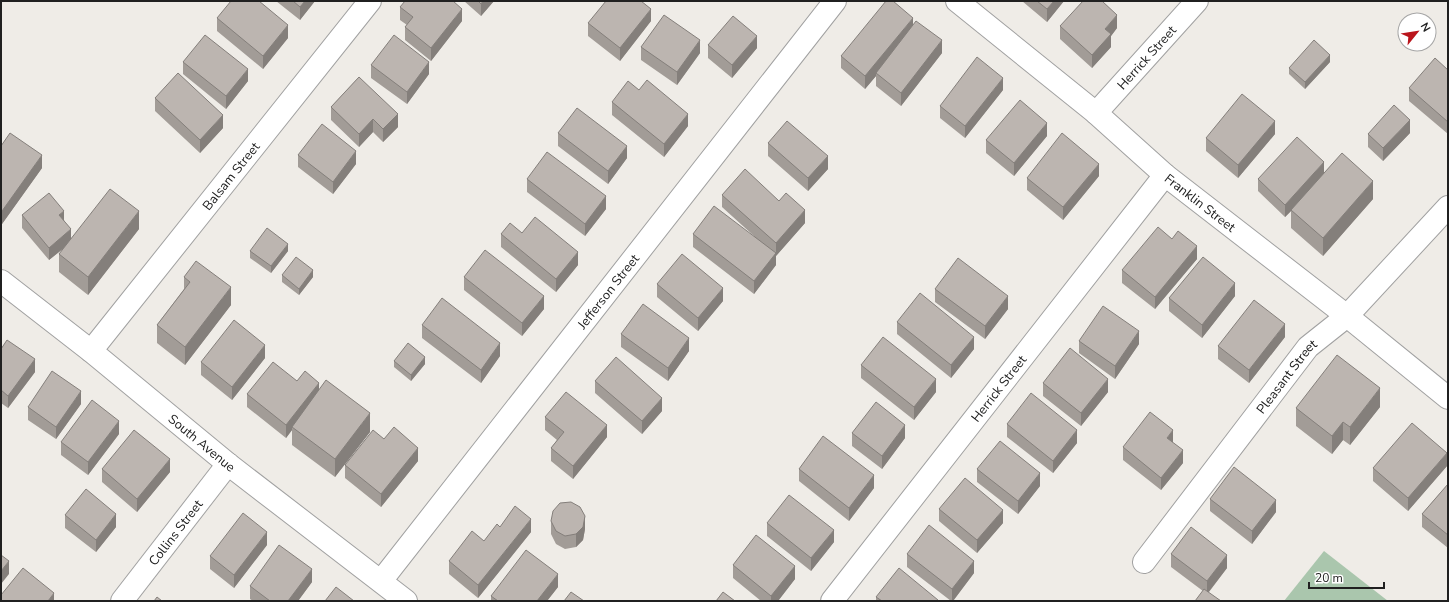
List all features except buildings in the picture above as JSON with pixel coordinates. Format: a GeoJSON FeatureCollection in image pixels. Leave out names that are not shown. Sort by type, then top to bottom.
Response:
{"type":"FeatureCollection","features":[{"type":"Feature","properties":{"kind":"street","name":"Balsam Street"},"geometry":{"type":"LineString","coordinates":[[91,351],[370,1]]}},
{"type":"Feature","properties":{"kind":"street","name":"Jefferson Street"},"geometry":{"type":"LineString","coordinates":[[381,581],[835,1]]}},
{"type":"Feature","properties":{"kind":"street","name":"Franklin Street"},"geometry":{"type":"LineString","coordinates":[[957,1],[1096,113],[1165,175],[1347,316],[1448,398]]}},
{"type":"Feature","properties":{"kind":"street","name":"Herrick Street"},"geometry":{"type":"LineString","coordinates":[[1096,113],[1197,1]]}},
{"type":"Feature","properties":{"kind":"street","name":"Herrick Street"},"geometry":{"type":"LineString","coordinates":[[832,601],[1165,175]]}},
{"type":"Feature","properties":{"kind":"street","name":"Pleasant Street"},"geometry":{"type":"LineString","coordinates":[[1144,562],[1308,347],[1347,316],[1448,207]]}},
{"type":"Feature","properties":{"kind":"street","name":"South Avenue"},"geometry":{"type":"LineString","coordinates":[[1,281],[91,351],[228,464],[406,601]]}},
{"type":"Feature","properties":{"kind":"street","name":"Collins Street"},"geometry":{"type":"LineString","coordinates":[[122,601],[228,464]]}},
{"type":"Feature","properties":{"kind":"green space"},"geometry":{"type":"Polygon","coordinates":[[[1324,551],[1388,601],[1284,601],[1324,551]]]}}]}
